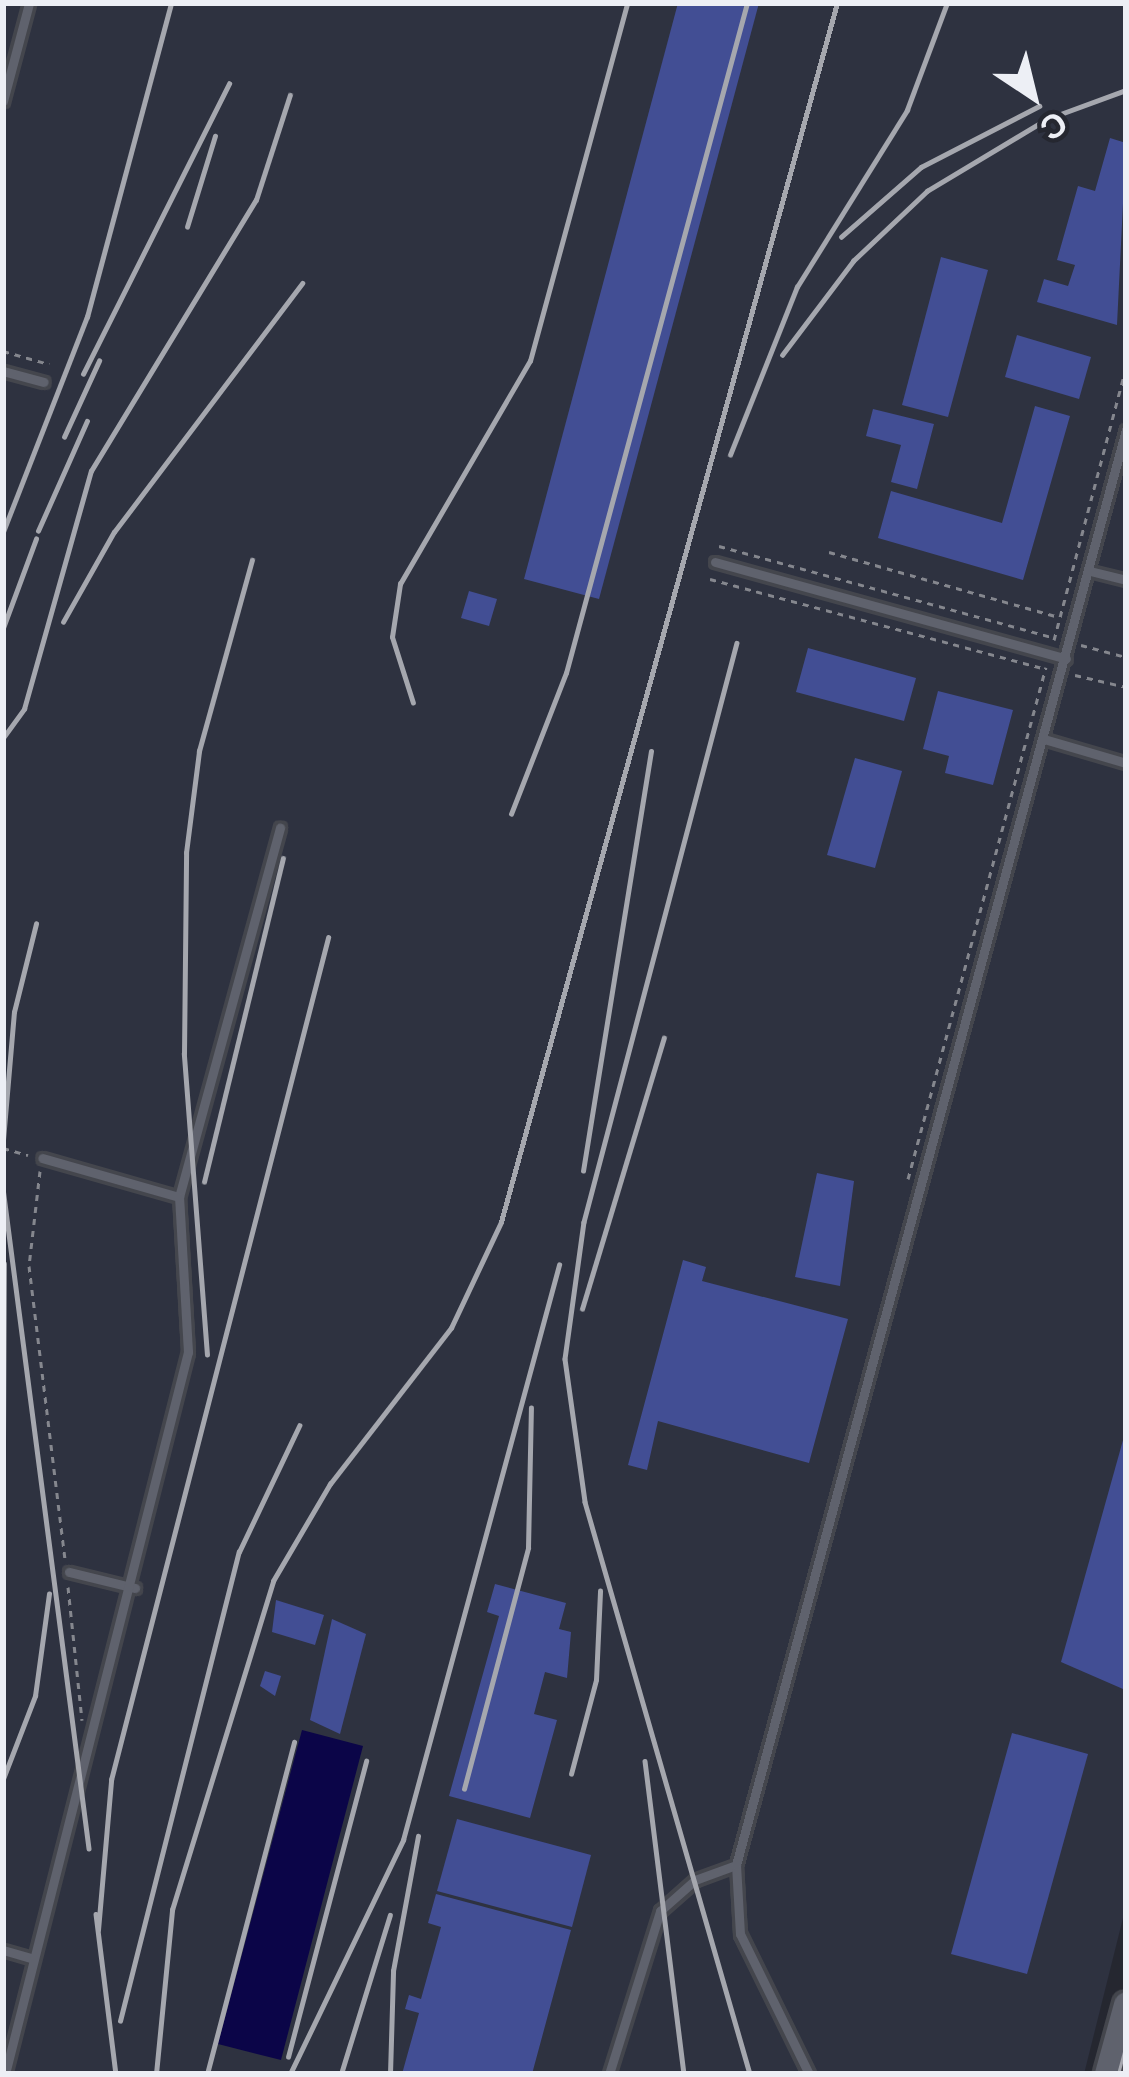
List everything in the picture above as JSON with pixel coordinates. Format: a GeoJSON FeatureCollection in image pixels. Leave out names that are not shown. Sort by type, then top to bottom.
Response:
{"type":"FeatureCollection","features":[{"type":"Feature","properties":{"kind":"main road"},"geometry":{"type":"LineString","coordinates":[[1107,2074],[1126,2005]]}},
{"type":"Feature","properties":{"kind":"lane"},"geometry":{"type":"LineString","coordinates":[[3,101],[29,3]]}},
{"type":"Feature","properties":{"kind":"lane"},"geometry":{"type":"LineString","coordinates":[[3,371],[44,382]]}},
{"type":"Feature","properties":{"kind":"lane"},"geometry":{"type":"LineString","coordinates":[[808,2074],[740,1934],[736,1865],[1126,430]]}},
{"type":"Feature","properties":{"kind":"lane"},"geometry":{"type":"LineString","coordinates":[[715,562],[1066,658]]}},
{"type":"Feature","properties":{"kind":"lane"},"geometry":{"type":"LineString","coordinates":[[1090,572],[1126,580]]}},
{"type":"Feature","properties":{"kind":"lane"},"geometry":{"type":"LineString","coordinates":[[1044,739],[1126,763]]}},
{"type":"Feature","properties":{"kind":"lane"},"geometry":{"type":"LineString","coordinates":[[4,2074],[135,1588],[188,1370],[179,1197],[280,827]]}},
{"type":"Feature","properties":{"kind":"lane"},"geometry":{"type":"LineString","coordinates":[[42,1158],[179,1197]]}},
{"type":"Feature","properties":{"kind":"lane"},"geometry":{"type":"LineString","coordinates":[[69,1572],[135,1588]]}},
{"type":"Feature","properties":{"kind":"lane"},"geometry":{"type":"LineString","coordinates":[[609,2074],[660,1911],[695,1880],[736,1865]]}},
{"type":"Feature","properties":{"kind":"lane"},"geometry":{"type":"LineString","coordinates":[[3,1950],[34,1959]]}},
{"type":"Feature","properties":{"kind":"path"},"geometry":{"type":"LineString","coordinates":[[3,351],[49,364]]}},
{"type":"Feature","properties":{"kind":"path"},"geometry":{"type":"LineString","coordinates":[[906,1187],[1124,375]]}},
{"type":"Feature","properties":{"kind":"path"},"geometry":{"type":"LineString","coordinates":[[719,546],[1126,657]]}},
{"type":"Feature","properties":{"kind":"path"},"geometry":{"type":"LineString","coordinates":[[829,551],[1059,617]]}},
{"type":"Feature","properties":{"kind":"path"},"geometry":{"type":"LineString","coordinates":[[710,579],[1126,687]]}},
{"type":"Feature","properties":{"kind":"path"},"geometry":{"type":"LineString","coordinates":[[3,1148],[42,1158],[29,1266],[88,1757]]}},
{"type":"Feature","properties":{"kind":"shaded area"},"geometry":{"type":"Polygon","coordinates":[[[3,3],[1126,3],[1126,1906],[1084,2074],[3,2074],[3,3]]]}},
{"type":"Feature","properties":{"kind":"shaded area"},"geometry":{"type":"Polygon","coordinates":[[[302,1730],[363,1746],[281,2060],[218,2044],[302,1730]]]}},
{"type":"Feature","properties":{"kind":"building"},"geometry":{"type":"Polygon","coordinates":[[[678,3],[759,3],[599,599],[524,579],[678,3]]]}},
{"type":"Feature","properties":{"kind":"building"},"geometry":{"type":"Polygon","coordinates":[[[1110,138],[1126,143],[1117,325],[1037,302],[1044,279],[1068,286],[1075,265],[1057,260],[1078,186],[1095,191],[1110,138]]]}},
{"type":"Feature","properties":{"kind":"building"},"geometry":{"type":"Polygon","coordinates":[[[941,257],[988,270],[948,417],[902,405],[941,257]]]}},
{"type":"Feature","properties":{"kind":"building"},"geometry":{"type":"Polygon","coordinates":[[[1017,335],[1091,357],[1079,399],[1005,377],[1017,335]]]}},
{"type":"Feature","properties":{"kind":"building"},"geometry":{"type":"Polygon","coordinates":[[[1035,406],[1070,416],[1023,580],[878,538],[891,491],[1002,523],[1035,406]]]}},
{"type":"Feature","properties":{"kind":"building"},"geometry":{"type":"Polygon","coordinates":[[[873,409],[934,424],[917,489],[891,482],[901,445],[866,436],[873,409]]]}},
{"type":"Feature","properties":{"kind":"building"},"geometry":{"type":"Polygon","coordinates":[[[469,591],[497,599],[489,626],[461,618],[469,591]]]}},
{"type":"Feature","properties":{"kind":"building"},"geometry":{"type":"Polygon","coordinates":[[[808,648],[916,678],[904,721],[796,692],[808,648]]]}},
{"type":"Feature","properties":{"kind":"building"},"geometry":{"type":"Polygon","coordinates":[[[938,691],[1013,710],[993,785],[945,773],[949,756],[923,749],[938,691]]]}},
{"type":"Feature","properties":{"kind":"building"},"geometry":{"type":"Polygon","coordinates":[[[855,758],[902,771],[875,868],[827,855],[855,758]]]}},
{"type":"Feature","properties":{"kind":"building"},"geometry":{"type":"Polygon","coordinates":[[[817,1173],[854,1181],[840,1286],[795,1277],[817,1173]]]}},
{"type":"Feature","properties":{"kind":"building"},"geometry":{"type":"Polygon","coordinates":[[[683,1260],[706,1267],[702,1281],[848,1319],[809,1463],[658,1421],[647,1470],[628,1465],[683,1260]]]}},
{"type":"Feature","properties":{"kind":"building"},"geometry":{"type":"Polygon","coordinates":[[[1125,1433],[1126,1677],[1123,1689],[1061,1662],[1125,1433]]]}},
{"type":"Feature","properties":{"kind":"building"},"geometry":{"type":"Polygon","coordinates":[[[495,1584],[566,1603],[559,1629],[571,1632],[567,1678],[545,1672],[534,1714],[557,1720],[530,1818],[449,1796],[499,1616],[487,1612],[495,1584]]]}},
{"type":"Feature","properties":{"kind":"building"},"geometry":{"type":"Polygon","coordinates":[[[276,1600],[324,1615],[315,1645],[272,1632],[276,1600]]]}},
{"type":"Feature","properties":{"kind":"building"},"geometry":{"type":"Polygon","coordinates":[[[332,1619],[366,1634],[340,1734],[310,1720],[332,1619]]]}},
{"type":"Feature","properties":{"kind":"building"},"geometry":{"type":"Polygon","coordinates":[[[265,1671],[281,1676],[275,1696],[260,1686],[265,1671]]]}},
{"type":"Feature","properties":{"kind":"building"},"geometry":{"type":"Polygon","coordinates":[[[1012,1733],[1088,1754],[1027,1974],[951,1954],[1012,1733]]]}},
{"type":"Feature","properties":{"kind":"building"},"geometry":{"type":"Polygon","coordinates":[[[457,1819],[591,1855],[572,1927],[437,1891],[457,1819]]]}},
{"type":"Feature","properties":{"kind":"building"},"geometry":{"type":"Polygon","coordinates":[[[436,1894],[571,1930],[532,2074],[402,2074],[419,2013],[405,2009],[409,1995],[421,1999],[441,1927],[428,1923],[436,1894]]]}},
{"type":"Feature","properties":{"kind":"tram line"},"geometry":{"type":"LineString","coordinates":[[1118,2074],[1126,2044]]}},
{"type":"Feature","properties":{"kind":"railway"},"geometry":{"type":"LineString","coordinates":[[3,532],[87,317],[171,3]]}},
{"type":"Feature","properties":{"kind":"railway"},"geometry":{"type":"LineString","coordinates":[[413,703],[392,637],[400,584],[530,361],[627,3]]}},
{"type":"Feature","properties":{"kind":"railway"},"geometry":{"type":"LineString","coordinates":[[511,814],[566,673],[747,3]]}},
{"type":"Feature","properties":{"kind":"railway"},"geometry":{"type":"LineString","coordinates":[[156,2074],[172,1910],[273,1581],[330,1484],[451,1328],[501,1222],[837,3]]}},
{"type":"Feature","properties":{"kind":"railway"},"geometry":{"type":"LineString","coordinates":[[730,455],[797,287],[907,110],[947,3]]}},
{"type":"Feature","properties":{"kind":"railway"},"geometry":{"type":"LineString","coordinates":[[83,374],[229,84]]}},
{"type":"Feature","properties":{"kind":"railway"},"geometry":{"type":"LineString","coordinates":[[782,355],[853,261],[927,191],[1047,119],[1126,90]]}},
{"type":"Feature","properties":{"kind":"railway"},"geometry":{"type":"LineString","coordinates":[[3,738],[24,709],[91,471],[256,200],[290,95]]}},
{"type":"Feature","properties":{"kind":"railway"},"geometry":{"type":"LineString","coordinates":[[841,237],[921,167],[1039,106]]}},
{"type":"Feature","properties":{"kind":"railway"},"geometry":{"type":"LineString","coordinates":[[187,227],[215,136]]}},
{"type":"Feature","properties":{"kind":"railway"},"geometry":{"type":"LineString","coordinates":[[63,622],[114,532],[302,283]]}},
{"type":"Feature","properties":{"kind":"railway"},"geometry":{"type":"LineString","coordinates":[[64,437],[99,361]]}},
{"type":"Feature","properties":{"kind":"railway"},"geometry":{"type":"LineString","coordinates":[[38,531],[87,421]]}},
{"type":"Feature","properties":{"kind":"railway"},"geometry":{"type":"LineString","coordinates":[[3,628],[36,539]]}},
{"type":"Feature","properties":{"kind":"railway"},"geometry":{"type":"LineString","coordinates":[[207,1355],[184,1054],[186,853],[199,751],[252,560]]}},
{"type":"Feature","properties":{"kind":"railway"},"geometry":{"type":"LineString","coordinates":[[737,643],[584,1222],[565,1359],[585,1502],[750,2074]]}},
{"type":"Feature","properties":{"kind":"railway"},"geometry":{"type":"LineString","coordinates":[[583,1171],[651,751]]}},
{"type":"Feature","properties":{"kind":"railway"},"geometry":{"type":"LineString","coordinates":[[204,1182],[283,858]]}},
{"type":"Feature","properties":{"kind":"railway"},"geometry":{"type":"LineString","coordinates":[[3,1140],[14,1012],[36,924]]}},
{"type":"Feature","properties":{"kind":"railway"},"geometry":{"type":"LineString","coordinates":[[98,1930],[111,1780],[328,938]]}},
{"type":"Feature","properties":{"kind":"railway"},"geometry":{"type":"LineString","coordinates":[[582,1309],[664,1038]]}},
{"type":"Feature","properties":{"kind":"railway"},"geometry":{"type":"LineString","coordinates":[[3,1188],[89,1848]]}},
{"type":"Feature","properties":{"kind":"railway"},"geometry":{"type":"LineString","coordinates":[[3,1444],[4,1264]]}},
{"type":"Feature","properties":{"kind":"railway"},"geometry":{"type":"LineString","coordinates":[[290,2074],[403,1840],[559,1265]]}},
{"type":"Feature","properties":{"kind":"railway"},"geometry":{"type":"LineString","coordinates":[[464,1789],[528,1548],[531,1408]]}},
{"type":"Feature","properties":{"kind":"railway"},"geometry":{"type":"LineString","coordinates":[[120,2021],[239,1552],[299,1426]]}},
{"type":"Feature","properties":{"kind":"railway"},"geometry":{"type":"LineString","coordinates":[[571,1774],[596,1680],[600,1591]]}},
{"type":"Feature","properties":{"kind":"railway"},"geometry":{"type":"LineString","coordinates":[[3,1779],[35,1696],[49,1594]]}},
{"type":"Feature","properties":{"kind":"railway"},"geometry":{"type":"LineString","coordinates":[[207,2074],[294,1742]]}},
{"type":"Feature","properties":{"kind":"railway"},"geometry":{"type":"LineString","coordinates":[[288,2057],[366,1761]]}},
{"type":"Feature","properties":{"kind":"railway"},"geometry":{"type":"LineString","coordinates":[[645,1761],[684,2074]]}},
{"type":"Feature","properties":{"kind":"railway"},"geometry":{"type":"LineString","coordinates":[[390,2074],[393,1971],[418,1836]]}},
{"type":"Feature","properties":{"kind":"railway"},"geometry":{"type":"LineString","coordinates":[[96,1914],[116,2074]]}},
{"type":"Feature","properties":{"kind":"railway"},"geometry":{"type":"LineString","coordinates":[[341,2074],[390,1915]]}}]}
